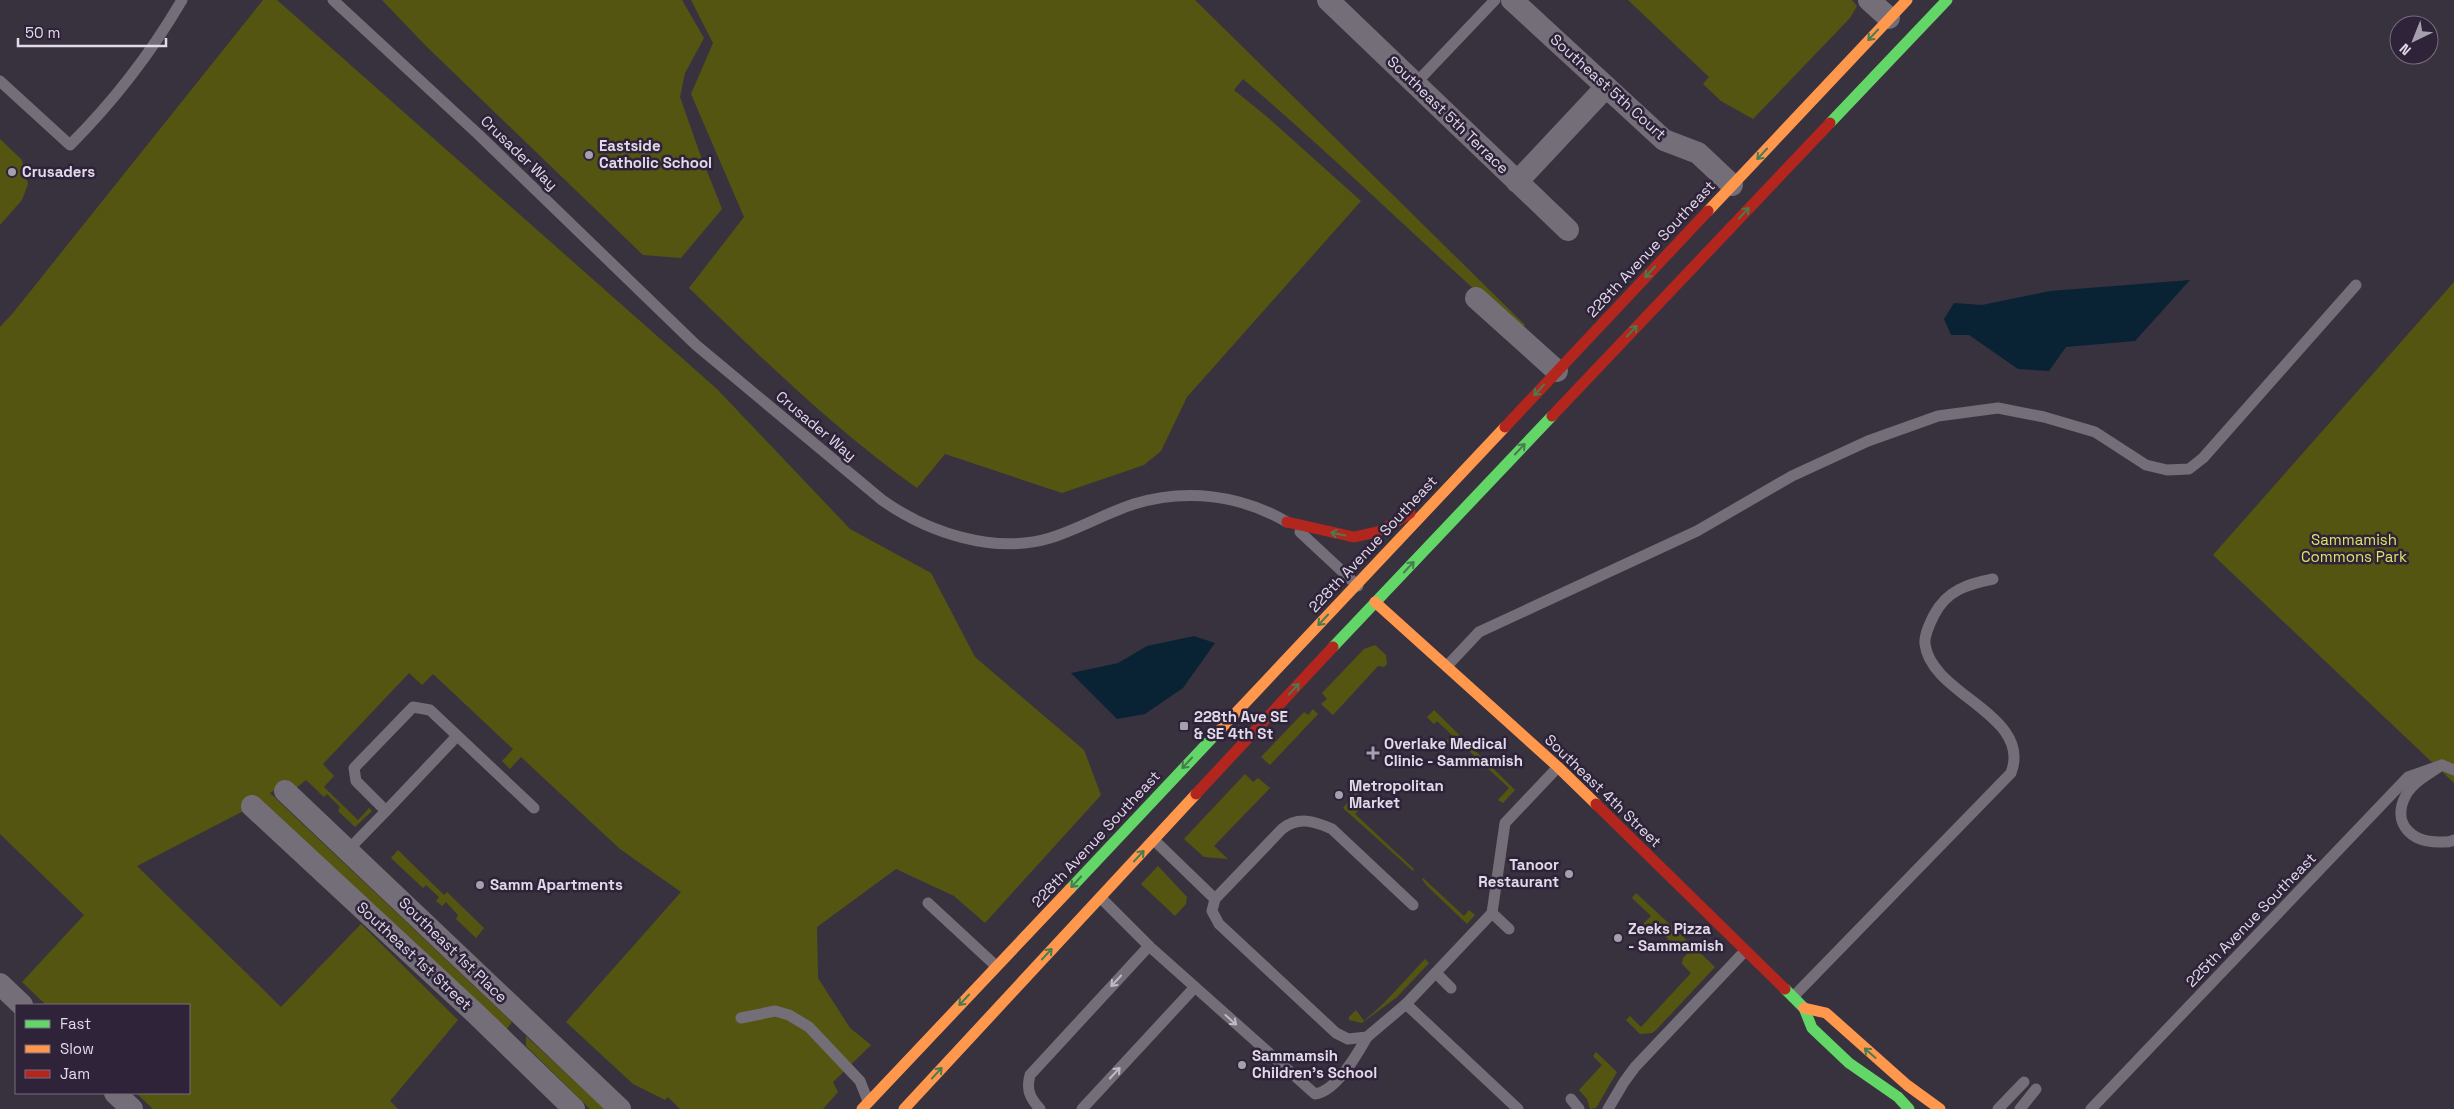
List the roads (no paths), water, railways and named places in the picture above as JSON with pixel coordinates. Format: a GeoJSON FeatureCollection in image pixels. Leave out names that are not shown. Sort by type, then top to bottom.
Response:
{"type":"FeatureCollection","features":[{"type":"Feature","properties":{"kind":"main road","name":"228th Avenue Southeast"},"geometry":{"type":"LineString","coordinates":[[868,1107],[996,966],[1907,0]]}},
{"type":"Feature","properties":{"kind":"main road"},"geometry":{"type":"LineString","coordinates":[[904,1109],[1375,602],[1947,0]]}},
{"type":"Feature","properties":{"kind":"main road"},"geometry":{"type":"LineString","coordinates":[[1287,522],[1354,537],[1381,531],[1415,510],[1468,465]]}},
{"type":"Feature","properties":{"kind":"main road","name":"Southeast 4th Street"},"geometry":{"type":"LineString","coordinates":[[1375,602],[1558,767],[1804,1008],[1812,1028],[1849,1063],[1898,1097],[1909,1109]]}},
{"type":"Feature","properties":{"kind":"main road","name":"Southeast 4th Street"},"geometry":{"type":"LineString","coordinates":[[1804,1008],[1826,1013],[1907,1085],[1940,1109]]}},
{"type":"Feature","properties":{"kind":"street","name":"Southeast 5th Terrace"},"geometry":{"type":"LineString","coordinates":[[1328,0],[1568,230]]}},
{"type":"Feature","properties":{"kind":"street","name":"Southeast 5th Court"},"geometry":{"type":"LineString","coordinates":[[1512,0],[1664,140],[1698,154],[1732,185]]}},
{"type":"Feature","properties":{"kind":"street"},"geometry":{"type":"LineString","coordinates":[[1869,0],[1889,18]]}},
{"type":"Feature","properties":{"kind":"street"},"geometry":{"type":"LineString","coordinates":[[1517,182],[1606,87]]}},
{"type":"Feature","properties":{"kind":"street"},"geometry":{"type":"LineString","coordinates":[[1476,298],[1557,371]]}},
{"type":"Feature","properties":{"kind":"street","name":"Southeast 1st Place"},"geometry":{"type":"LineString","coordinates":[[285,791],[620,1109]]}},
{"type":"Feature","properties":{"kind":"street","name":"Southeast 1st Street"},"geometry":{"type":"LineString","coordinates":[[252,806],[475,1013],[574,1109]]}},
{"type":"Feature","properties":{"kind":"street"},"geometry":{"type":"LineString","coordinates":[[0,984],[21,1004]]}},
{"type":"Feature","properties":{"kind":"street"},"geometry":{"type":"LineString","coordinates":[[116,1094],[132,1109]]}},
{"type":"Feature","properties":{"kind":"lane"},"geometry":{"type":"LineString","coordinates":[[0,81],[70,145],[99,116],[146,56],[182,0]]}},
{"type":"Feature","properties":{"kind":"lane","name":"Crusader Way"},"geometry":{"type":"LineString","coordinates":[[333,0],[479,135],[696,345],[900,514],[959,536],[993,543],[1020,543],[1049,538],[1134,504],[1175,496],[1222,498],[1264,509],[1287,522],[1375,602]]}},
{"type":"Feature","properties":{"kind":"lane"},"geometry":{"type":"LineString","coordinates":[[1415,84],[1495,0]]}},
{"type":"Feature","properties":{"kind":"lane"},"geometry":{"type":"LineString","coordinates":[[1447,666],[1479,632],[1697,531],[1792,476],[1868,441],[1938,416],[1998,408],[2044,417],[2095,432],[2146,465],[2167,470],[2189,469],[2203,458],[2356,284]]}},
{"type":"Feature","properties":{"kind":"lane"},"geometry":{"type":"LineString","coordinates":[[1793,997],[2010,773],[2015,761],[2014,752],[2004,730],[1940,672],[1930,656],[1925,643],[1929,624],[1936,611],[1952,592],[1968,584],[1993,579]]}},
{"type":"Feature","properties":{"kind":"lane"},"geometry":{"type":"LineString","coordinates":[[386,811],[356,781],[354,768],[413,707],[430,710],[534,808]]}},
{"type":"Feature","properties":{"kind":"lane"},"geometry":{"type":"LineString","coordinates":[[348,850],[457,736]]}},
{"type":"Feature","properties":{"kind":"lane"},"geometry":{"type":"LineString","coordinates":[[2454,770],[2442,765],[2417,783],[2406,794],[2401,811],[2402,822],[2410,835],[2427,842],[2450,842],[2454,840]]}},
{"type":"Feature","properties":{"kind":"lane","name":"225th Avenue Southeast"},"geometry":{"type":"LineString","coordinates":[[2091,1109],[2408,777],[2442,765]]}},
{"type":"Feature","properties":{"kind":"lane"},"geometry":{"type":"LineString","coordinates":[[1413,905],[1332,830],[1319,824],[1300,820],[1290,822],[1282,829],[1215,899],[1212,912],[1214,918],[1342,1038],[1355,1040],[1366,1036],[1406,1004],[1492,913],[1505,823],[1558,767]]}},
{"type":"Feature","properties":{"kind":"lane"},"geometry":{"type":"LineString","coordinates":[[1154,840],[1215,899]]}},
{"type":"Feature","properties":{"kind":"lane"},"geometry":{"type":"LineString","coordinates":[[1100,898],[1149,946],[1315,1094],[1326,1091],[1354,1062],[1366,1036]]}},
{"type":"Feature","properties":{"kind":"lane"},"geometry":{"type":"LineString","coordinates":[[928,903],[996,966]]}},
{"type":"Feature","properties":{"kind":"lane"},"geometry":{"type":"LineString","coordinates":[[1492,913],[1508,928]]}},
{"type":"Feature","properties":{"kind":"lane"},"geometry":{"type":"LineString","coordinates":[[1040,1109],[1031,1100],[1027,1086],[1030,1075],[1149,946]]}},
{"type":"Feature","properties":{"kind":"lane"},"geometry":{"type":"LineString","coordinates":[[1608,1109],[1624,1082],[1636,1067],[1745,951]]}},
{"type":"Feature","properties":{"kind":"lane"},"geometry":{"type":"LineString","coordinates":[[1436,973],[1451,988]]}},
{"type":"Feature","properties":{"kind":"lane"},"geometry":{"type":"LineString","coordinates":[[1082,1109],[1195,987]]}},
{"type":"Feature","properties":{"kind":"lane"},"geometry":{"type":"LineString","coordinates":[[1406,1004],[1518,1109]]}},
{"type":"Feature","properties":{"kind":"lane"},"geometry":{"type":"LineString","coordinates":[[741,1018],[775,1011],[789,1016],[809,1028],[860,1081],[868,1107]]}},
{"type":"Feature","properties":{"kind":"lane"},"geometry":{"type":"LineString","coordinates":[[1998,1109],[2024,1082]]}},
{"type":"Feature","properties":{"kind":"lane"},"geometry":{"type":"LineString","coordinates":[[2020,1109],[2036,1089]]}},
{"type":"Feature","properties":{"kind":"lane"},"geometry":{"type":"LineString","coordinates":[[1571,1099],[1579,1109]]}},
{"type":"Feature","properties":{"kind":"water"},"geometry":{"type":"Polygon","coordinates":[[[2190,280],[2135,341],[2066,347],[2049,371],[2018,369],[1969,335],[1951,335],[1944,319],[1954,303],[1982,305],[2050,291],[2190,280]]]}},
{"type":"Feature","properties":{"kind":"water"},"geometry":{"type":"Polygon","coordinates":[[[1194,636],[1215,643],[1183,688],[1145,714],[1117,719],[1071,673],[1118,663],[1147,646],[1194,636]]]}},
{"type":"Feature","properties":{"kind":"place","name":"Eastside Catholic School"},"geometry":{"type":"Point","coordinates":[589,155]}},
{"type":"Feature","properties":{"kind":"place","name":"Crusaders"},"geometry":{"type":"Point","coordinates":[12,172]}},
{"type":"Feature","properties":{"kind":"place","name":"228th Ave SE & SE 4th St"},"geometry":{"type":"Point","coordinates":[1184,726]}},
{"type":"Feature","properties":{"kind":"place","name":"Overlake Medical Clinic - Sammamish"},"geometry":{"type":"Point","coordinates":[1373,753]}},
{"type":"Feature","properties":{"kind":"place","name":"Metropolitan Market"},"geometry":{"type":"Point","coordinates":[1339,795]}},
{"type":"Feature","properties":{"kind":"place","name":"Tanoor Restaurant"},"geometry":{"type":"Point","coordinates":[1569,874]}},
{"type":"Feature","properties":{"kind":"place","name":"Samm Apartments"},"geometry":{"type":"Point","coordinates":[480,885]}},
{"type":"Feature","properties":{"kind":"place","name":"Zeeks Pizza - Sammamish"},"geometry":{"type":"Point","coordinates":[1618,938]}},
{"type":"Feature","properties":{"kind":"place","name":"Sammamsih Children's School"},"geometry":{"type":"Point","coordinates":[1242,1065]}},
{"type":"Feature","properties":{"kind":"park label","name":"Sammamish Commons Park"},"geometry":{"type":"Point","coordinates":[2354,548]}}]}
